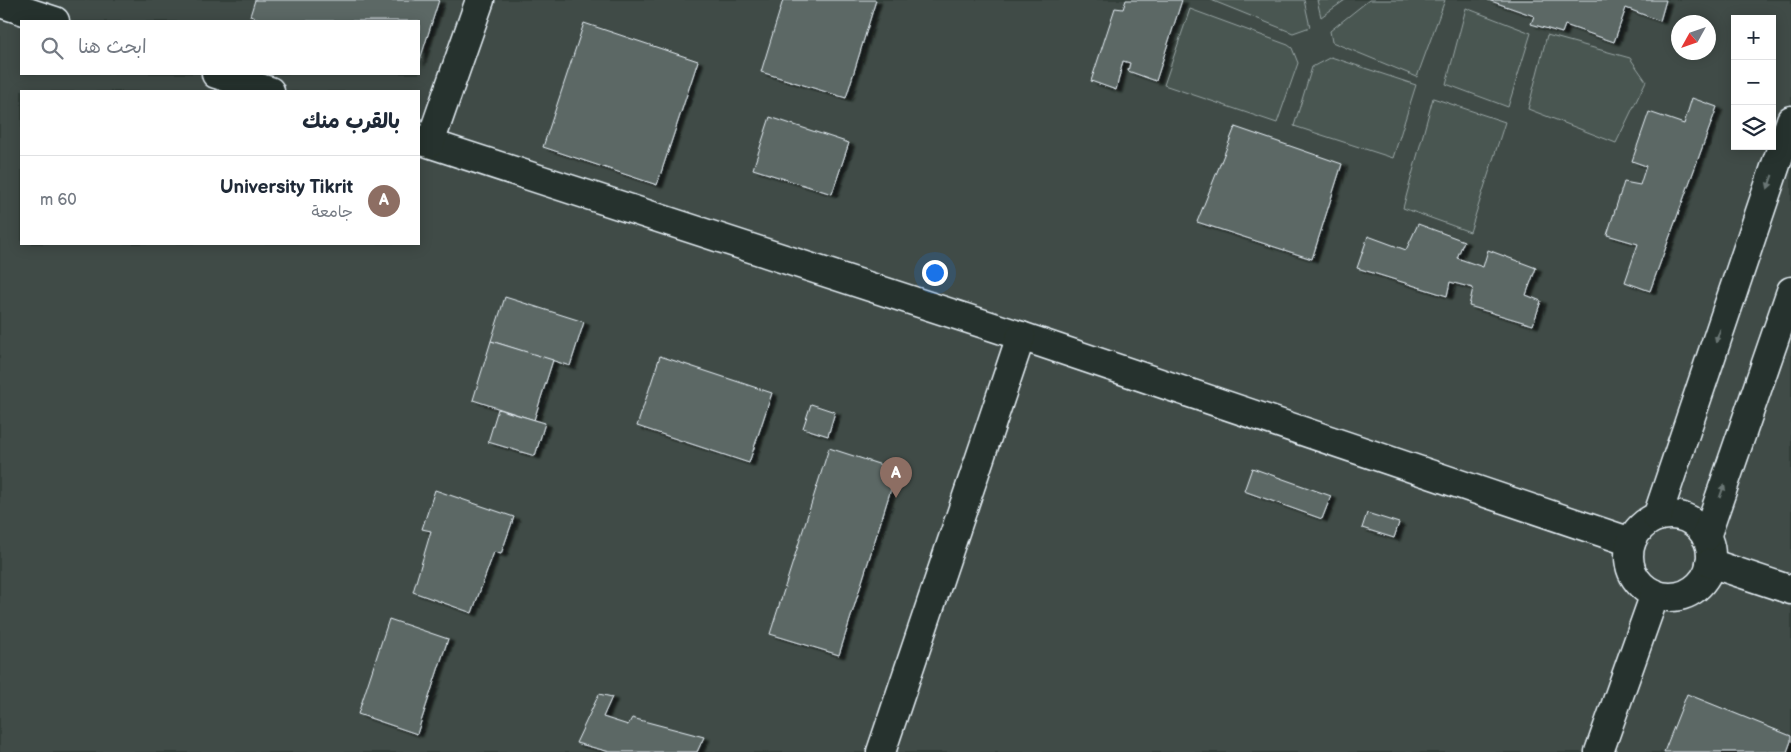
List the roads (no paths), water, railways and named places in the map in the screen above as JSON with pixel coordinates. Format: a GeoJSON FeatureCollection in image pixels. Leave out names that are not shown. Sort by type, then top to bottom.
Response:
{"type":"FeatureCollection","features":[{"type":"Feature","properties":{"kind":"street"},"geometry":{"type":"LineString","coordinates":[[480,0],[424,142],[1021,336],[1631,542]]}},
{"type":"Feature","properties":{"kind":"street"},"geometry":{"type":"LineString","coordinates":[[0,3],[52,20]]}},
{"type":"Feature","properties":{"kind":"street"},"geometry":{"type":"LineString","coordinates":[[219,75],[267,90]]}},
{"type":"Feature","properties":{"kind":"street"},"geometry":{"type":"LineString","coordinates":[[1657,517],[1791,120]]}},
{"type":"Feature","properties":{"kind":"street"},"geometry":{"type":"LineString","coordinates":[[1706,536],[1791,291]]}},
{"type":"Feature","properties":{"kind":"street"},"geometry":{"type":"LineString","coordinates":[[881,752],[1021,336]]}},
{"type":"Feature","properties":{"kind":"street"},"geometry":{"type":"LineString","coordinates":[[1671,515],[1685,518],[1697,525],[1706,536],[1710,550],[1710,563],[1706,575],[1690,592],[1666,597],[1654,594],[1644,588],[1635,578],[1630,567],[1628,554],[1631,542],[1637,531],[1646,522],[1657,517],[1671,515]]}},
{"type":"Feature","properties":{"kind":"street"},"geometry":{"type":"LineString","coordinates":[[1710,563],[1791,590]]}},
{"type":"Feature","properties":{"kind":"street"},"geometry":{"type":"LineString","coordinates":[[1599,752],[1654,594]]}},
{"type":"Feature","properties":{"kind":"place","name":"University Tikrit"},"geometry":{"type":"Point","coordinates":[896,498]}}]}
